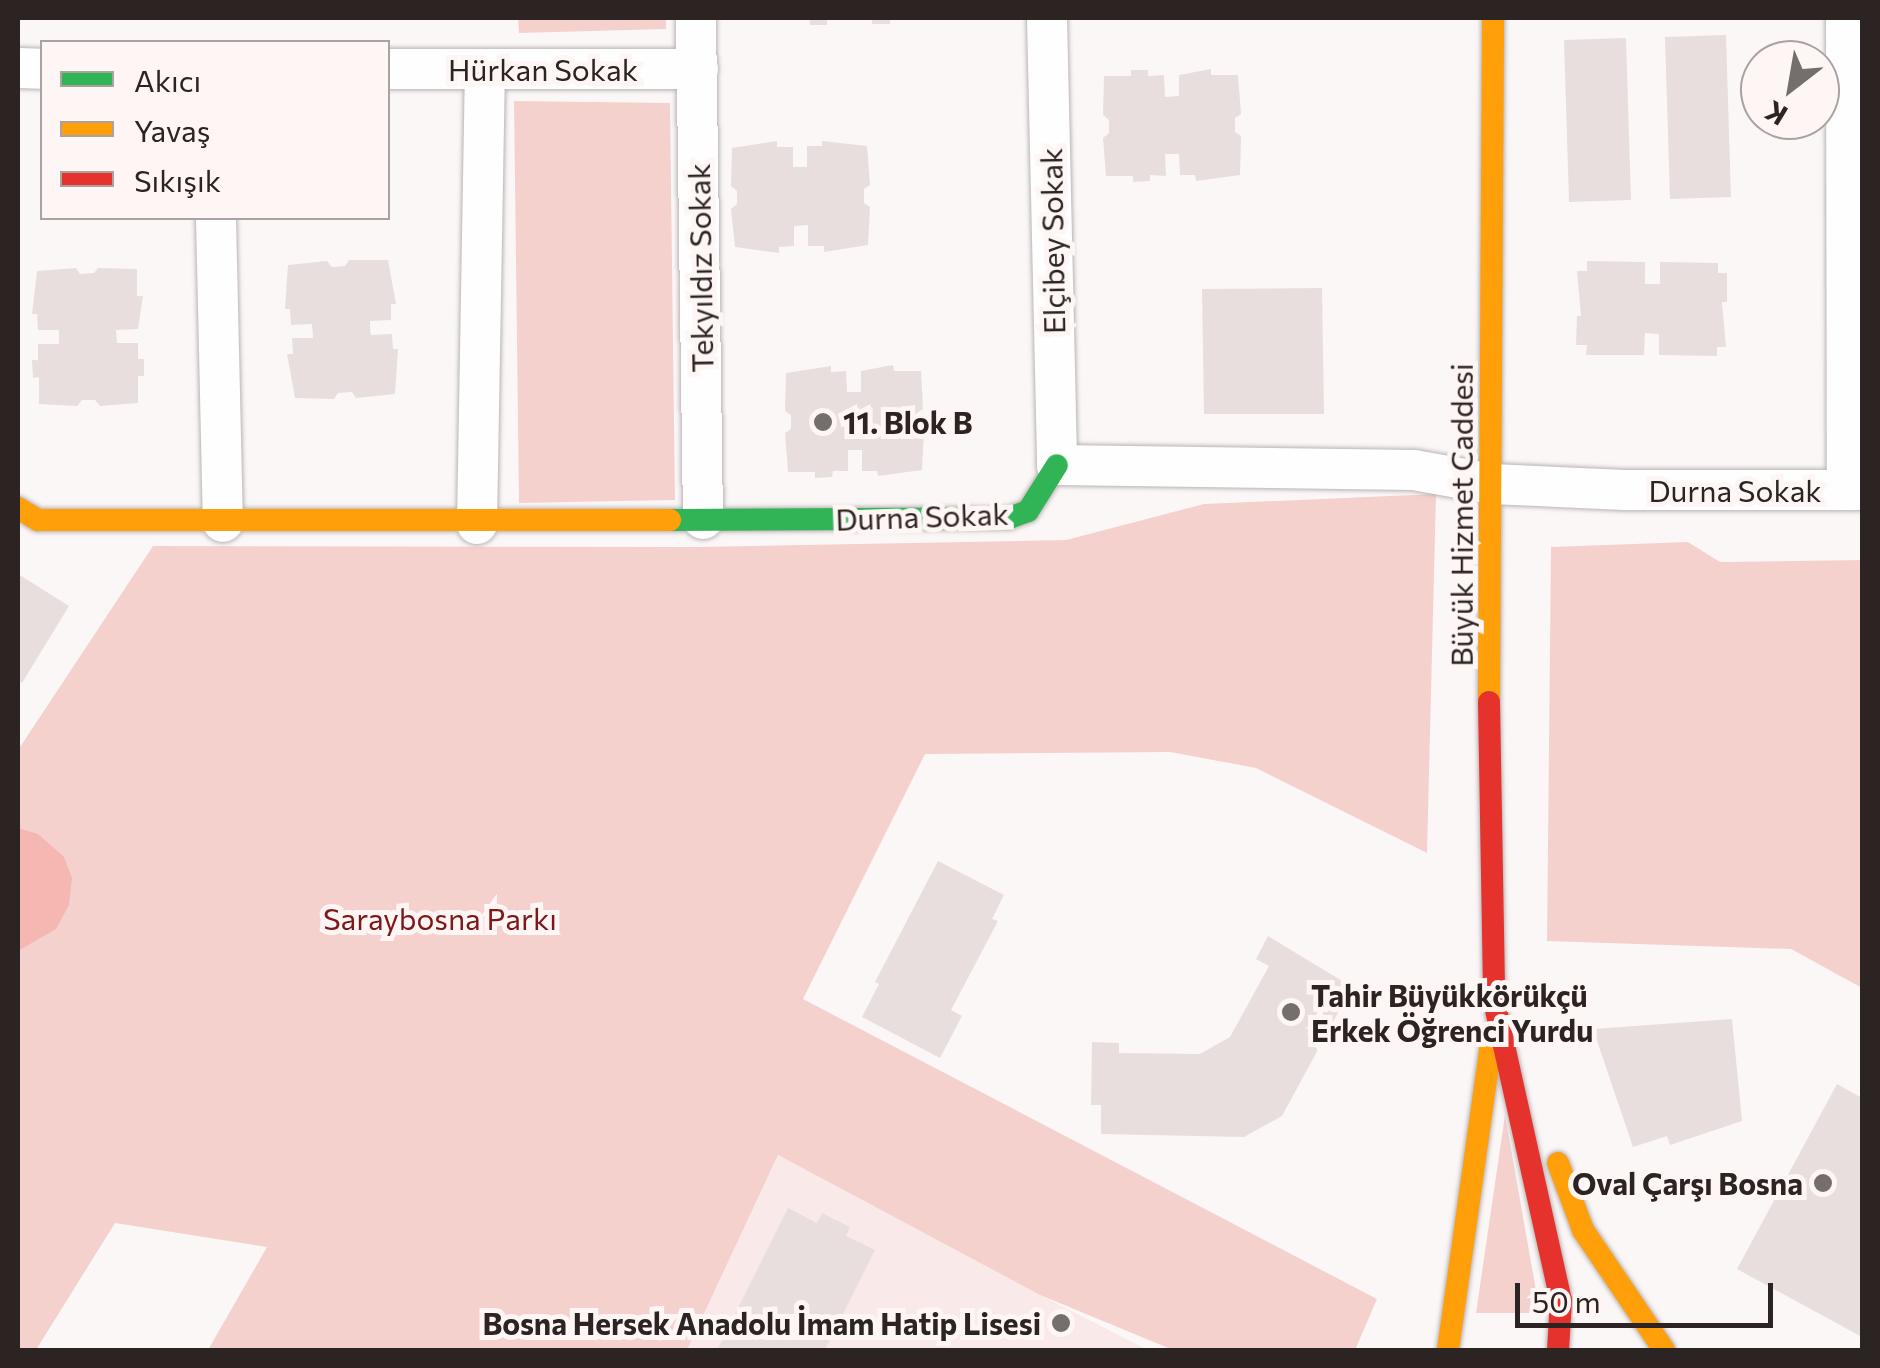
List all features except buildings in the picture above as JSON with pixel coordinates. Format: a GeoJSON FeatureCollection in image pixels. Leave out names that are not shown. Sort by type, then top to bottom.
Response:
{"type":"FeatureCollection","features":[{"type":"Feature","properties":{"kind":"street","name":"Tekyıldız Sokak"},"geometry":{"type":"LineString","coordinates":[[696,18],[702,519]]}},
{"type":"Feature","properties":{"kind":"street","name":"Elçibey Sokak"},"geometry":{"type":"LineString","coordinates":[[1047,18],[1058,465]]}},
{"type":"Feature","properties":{"kind":"street","name":"Büyük Hizmet Caddesi"},"geometry":{"type":"LineString","coordinates":[[1448,1350],[1495,1007],[1488,830],[1493,18]]}},
{"type":"Feature","properties":{"kind":"street"},"geometry":{"type":"LineString","coordinates":[[1846,18],[1855,489]]}},
{"type":"Feature","properties":{"kind":"street","name":"Hürkan Sokak"},"geometry":{"type":"LineString","coordinates":[[390,69],[698,69]]}},
{"type":"Feature","properties":{"kind":"street"},"geometry":{"type":"LineString","coordinates":[[477,524],[484,69]]}},
{"type":"Feature","properties":{"kind":"street"},"geometry":{"type":"LineString","coordinates":[[216,220],[223,522]]}},
{"type":"Feature","properties":{"kind":"street","name":"Durna Sokak"},"geometry":{"type":"LineString","coordinates":[[18,508],[38,520],[223,522],[477,524],[1010,518],[1028,511],[1058,465],[1414,470],[1492,484],[1626,490],[1855,489]]}},
{"type":"Feature","properties":{"kind":"street","name":"Büyük Hizmet Caddesi"},"geometry":{"type":"LineString","coordinates":[[1495,1007],[1561,1300],[1558,1350]]}},
{"type":"Feature","properties":{"kind":"street"},"geometry":{"type":"LineString","coordinates":[[1495,1007],[1583,1230],[1664,1350]]}},
{"type":"Feature","properties":{"kind":"shaded area"},"geometry":{"type":"Polygon","coordinates":[[[18,828],[38,834],[64,857],[72,878],[69,905],[56,929],[18,951],[18,828]]]}},
{"type":"Feature","properties":{"kind":"shaded area"},"geometry":{"type":"Polygon","coordinates":[[[778,1155],[1040,1295],[1148,1350],[687,1350],[778,1155]]]}},
{"type":"Feature","properties":{"kind":"green space"},"geometry":{"type":"Polygon","coordinates":[[[518,18],[666,18],[666,29],[519,33],[518,18]]]}},
{"type":"Feature","properties":{"kind":"green space"},"geometry":{"type":"Polygon","coordinates":[[[514,101],[670,103],[675,500],[519,503],[514,101]]]}},
{"type":"Feature","properties":{"kind":"green space","name":"Saraybosna Parkı"},"geometry":{"type":"Polygon","coordinates":[[[1436,494],[1427,853],[1256,768],[1170,752],[925,754],[803,999],[1377,1299],[1355,1350],[1173,1350],[1040,1295],[778,1155],[687,1350],[208,1350],[267,1247],[115,1223],[36,1350],[18,1350],[18,750],[153,546],[698,547],[1066,540],[1204,504],[1436,494]]]}},
{"type":"Feature","properties":{"kind":"green space"},"geometry":{"type":"Polygon","coordinates":[[[1688,542],[1720,562],[1862,560],[1862,988],[1791,949],[1547,941],[1551,547],[1688,542]]]}},
{"type":"Feature","properties":{"kind":"green space"},"geometry":{"type":"Polygon","coordinates":[[[1505,1115],[1540,1313],[1476,1313],[1505,1115]]]}},
{"type":"Feature","properties":{"kind":"traffic: fast"},"geometry":{"type":"LineString","coordinates":[[670,520],[1009,518],[1028,511],[1057,465]]}},
{"type":"Feature","properties":{"kind":"traffic: slow"},"geometry":{"type":"LineString","coordinates":[[1489,702],[1493,18]]}},
{"type":"Feature","properties":{"kind":"traffic: slow"},"geometry":{"type":"LineString","coordinates":[[18,508],[38,520],[670,520]]}},
{"type":"Feature","properties":{"kind":"traffic: slow"},"geometry":{"type":"LineString","coordinates":[[1448,1350],[1491,1044]]}},
{"type":"Feature","properties":{"kind":"traffic: slow"},"geometry":{"type":"LineString","coordinates":[[1558,1163],[1583,1230],[1664,1350]]}},
{"type":"Feature","properties":{"kind":"traffic: jam"},"geometry":{"type":"LineString","coordinates":[[1489,702],[1494,1001],[1561,1300],[1558,1350]]}},
{"type":"Feature","properties":{"kind":"place","name":"11. Blok B"},"geometry":{"type":"Point","coordinates":[823,422]}},
{"type":"Feature","properties":{"kind":"place","name":"Tahir Büyükkörükçü Erkek Öğrenci Yurdu"},"geometry":{"type":"Point","coordinates":[1291,1012]}},
{"type":"Feature","properties":{"kind":"place","name":"Oval Çarşı Bosna"},"geometry":{"type":"Point","coordinates":[1823,1183]}},
{"type":"Feature","properties":{"kind":"place","name":"Bosna Hersek Anadolu İmam Hatip Lisesi"},"geometry":{"type":"Point","coordinates":[1061,1323]}}]}
